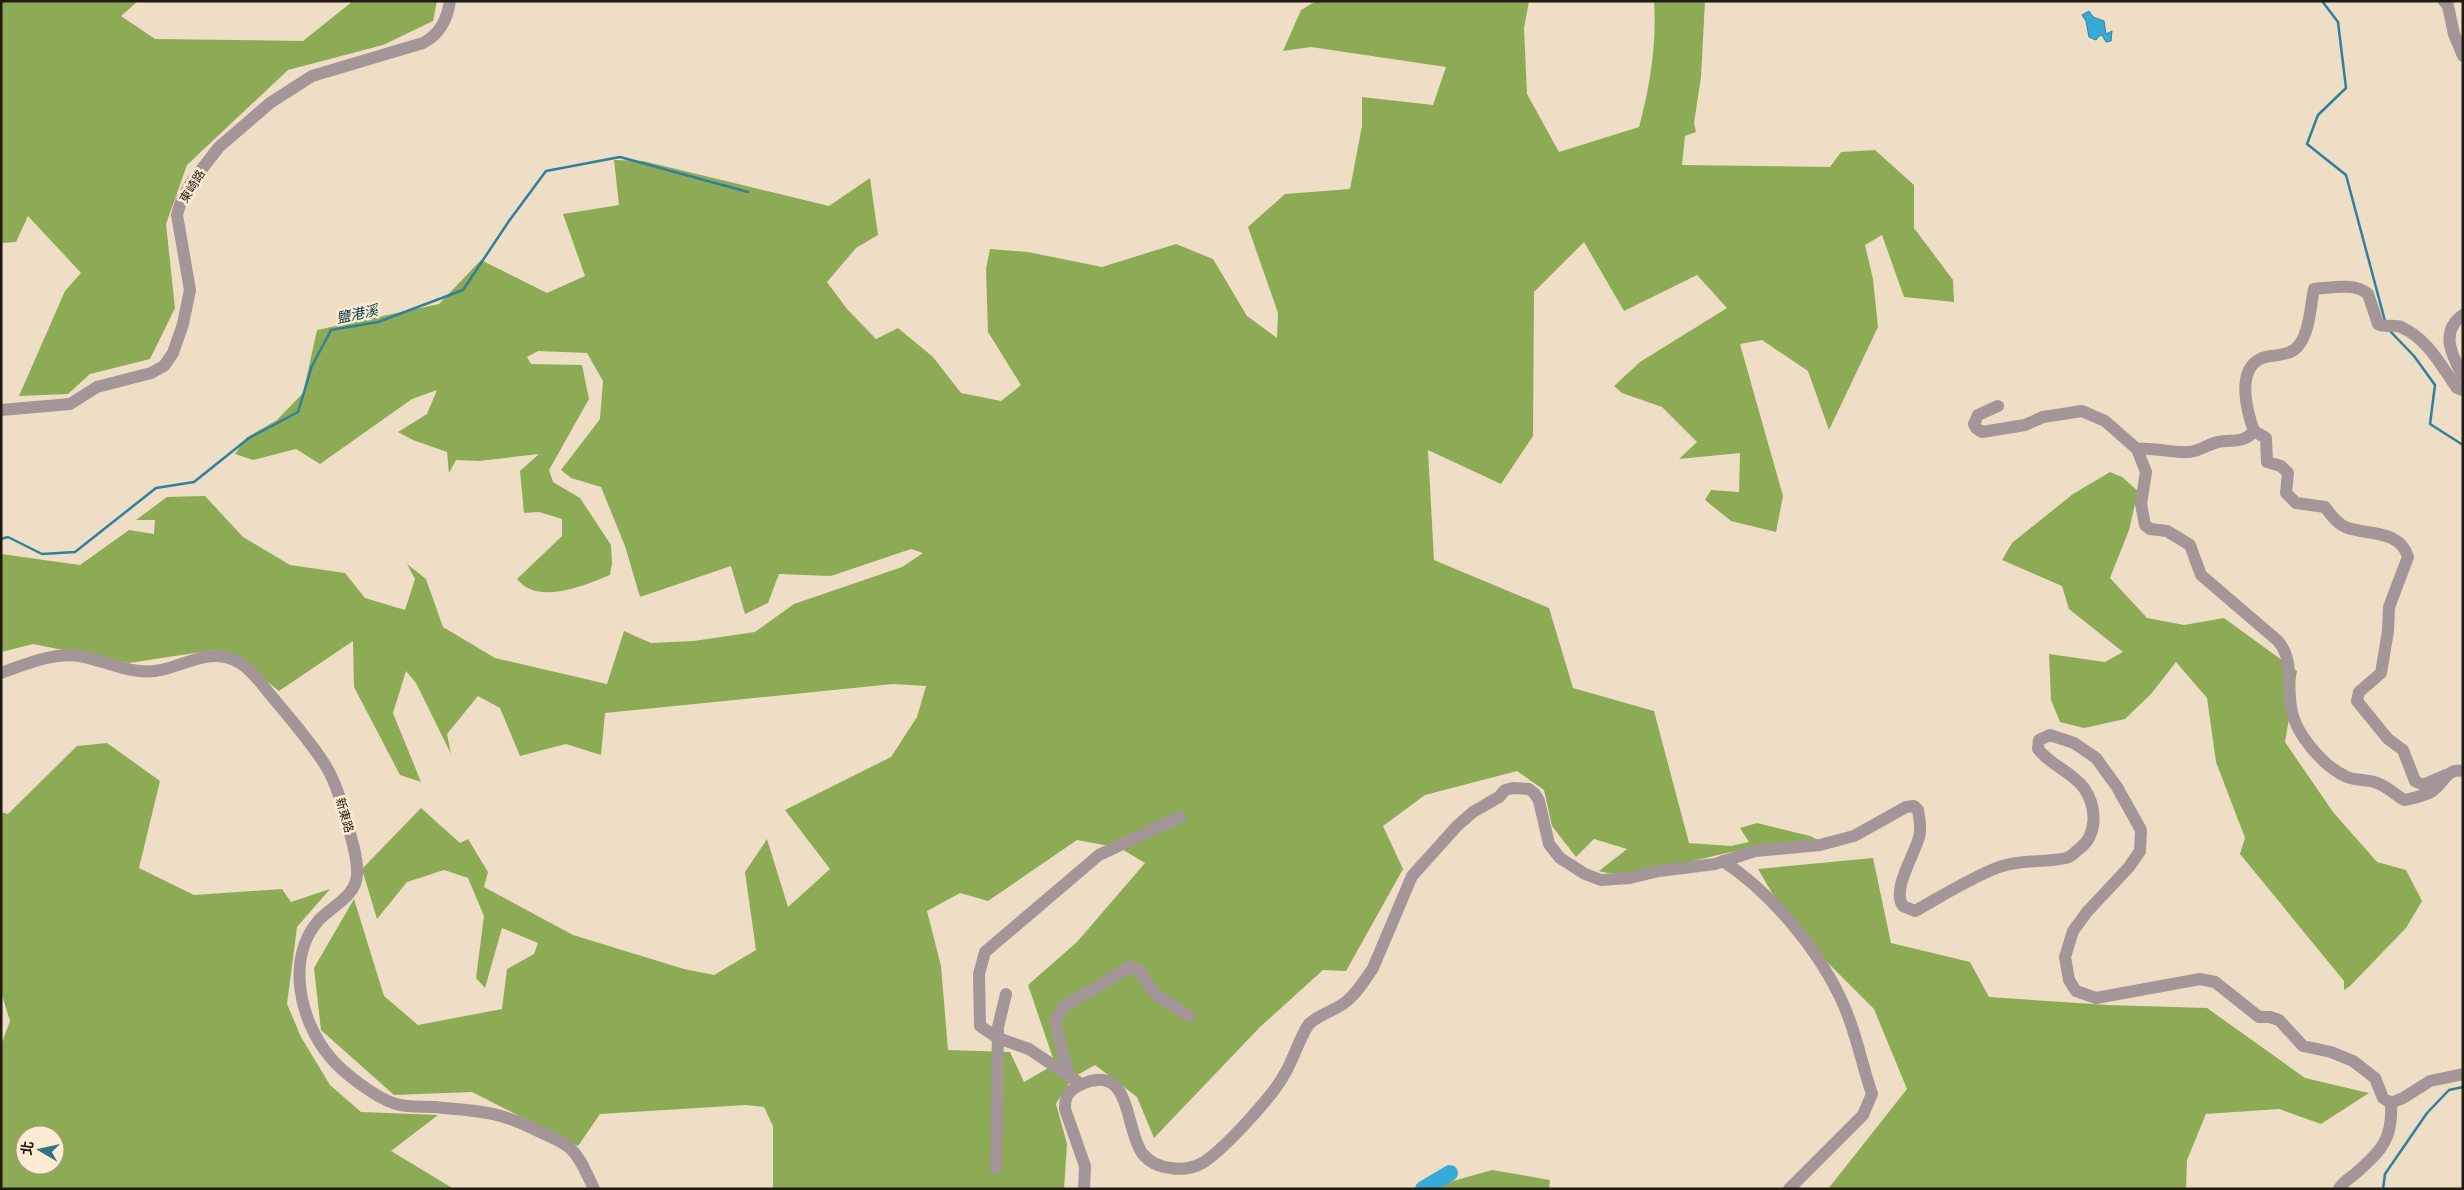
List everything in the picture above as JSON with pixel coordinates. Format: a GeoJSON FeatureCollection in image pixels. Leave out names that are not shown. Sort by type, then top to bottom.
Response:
{"type":"FeatureCollection","features":[{"type":"Feature","properties":{"kind":"street","name":"東崎路"},"geometry":{"type":"LineString","coordinates":[[1,410],[70,404],[104,385],[150,373],[164,366],[173,353],[183,324],[190,290],[177,215],[181,201],[219,147],[270,104],[312,76],[422,43],[432,38],[447,17],[450,1]]}},
{"type":"Feature","properties":{"kind":"street"},"geometry":{"type":"LineString","coordinates":[[2444,1],[2448,6],[2454,34],[2463,56]]}},
{"type":"Feature","properties":{"kind":"street"},"geometry":{"type":"LineString","coordinates":[[2463,390],[2457,388],[2434,352],[2400,326],[2387,326],[2368,294],[2364,291],[2350,288],[2314,289],[2307,328],[2300,343],[2288,353],[2262,358],[2250,370],[2247,378],[2247,412],[2254,431],[2266,438],[2267,462],[2281,466],[2288,473],[2286,493],[2296,503],[2325,507],[2339,524],[2348,528],[2383,534],[2394,540],[2406,551],[2408,558],[2388,608],[2388,631],[2381,673],[2359,692],[2358,701],[2388,739],[2403,750],[2415,781],[2423,785],[2457,770],[2463,771]]}},
{"type":"Feature","properties":{"kind":"street"},"geometry":{"type":"LineString","coordinates":[[2463,314],[2450,328],[2448,337],[2454,360],[2463,377]]}},
{"type":"Feature","properties":{"kind":"street"},"geometry":{"type":"LineString","coordinates":[[1998,406],[1978,415],[1974,424],[1978,431],[2025,425],[2043,417],[2082,412],[2105,421],[2137,449],[2146,472],[2141,504],[2145,525],[2150,528],[2168,531],[2190,545],[2200,575],[2278,641],[2286,651],[2290,667],[2288,681],[2291,710],[2300,733],[2311,748],[2346,776],[2377,783],[2404,800],[2416,798],[2431,791],[2442,783],[2446,774]]}},
{"type":"Feature","properties":{"kind":"street"},"geometry":{"type":"LineString","coordinates":[[2137,449],[2158,448],[2190,452],[2219,442],[2240,441],[2250,436],[2254,431]]}},
{"type":"Feature","properties":{"kind":"street","name":"新東路"},"geometry":{"type":"LineString","coordinates":[[1,673],[30,663],[62,656],[79,656],[140,671],[170,668],[202,658],[217,656],[231,658],[255,676],[328,769],[340,798],[357,862],[357,878],[352,891],[319,920],[311,932],[300,964],[302,1000],[306,1015],[320,1044],[339,1067],[372,1092],[394,1104],[476,1112],[507,1118],[570,1148],[579,1159],[594,1189]]}},
{"type":"Feature","properties":{"kind":"street"},"geometry":{"type":"LineString","coordinates":[[1084,1189],[1085,1166],[1065,1109],[1065,1099],[1070,1090],[1081,1084],[1100,1080],[1116,1088],[1128,1107],[1137,1143],[1150,1161],[1161,1166],[1184,1169],[1205,1161],[1231,1137],[1276,1087],[1309,1024],[1315,1018],[1343,1004],[1368,976],[1412,876],[1457,826],[1473,812],[1499,797],[1505,790],[1521,787],[1535,794],[1539,801],[1549,844],[1554,851],[1560,858],[1601,880],[1630,878],[1723,862],[1755,851],[1820,845],[1847,839],[1911,806],[1918,810],[1920,835],[1899,893],[1901,904],[1910,911],[1915,912],[1988,872],[2016,861],[2068,858],[2082,847],[2091,836],[2094,823],[2090,802],[2084,789],[2070,773],[2043,755],[2038,749],[2039,740],[2050,735],[2060,736],[2074,743],[2096,758],[2117,787],[2141,830],[2140,851],[2129,867],[2073,931],[2064,957],[2069,980],[2076,991],[2096,998],[2200,979],[2214,982],[2254,1015],[2279,1020],[2303,1046],[2331,1052],[2353,1061],[2375,1078],[2383,1098],[2391,1103]]}},
{"type":"Feature","properties":{"kind":"street"},"geometry":{"type":"LineString","coordinates":[[1081,1084],[1029,1050],[998,1038],[980,1026],[979,974],[985,952],[1099,855],[1180,817]]}},
{"type":"Feature","properties":{"kind":"street"},"geometry":{"type":"LineString","coordinates":[[1723,862],[1743,874],[1771,902],[1820,960],[1851,1022],[1872,1094],[1863,1115],[1789,1189]]}},
{"type":"Feature","properties":{"kind":"street"},"geometry":{"type":"LineString","coordinates":[[1068,1075],[1055,1021],[1058,1013],[1063,1007],[1130,967],[1139,970],[1156,995],[1189,1016]]}},
{"type":"Feature","properties":{"kind":"street"},"geometry":{"type":"LineString","coordinates":[[996,1168],[998,1038],[1006,994]]}},
{"type":"Feature","properties":{"kind":"street"},"geometry":{"type":"LineString","coordinates":[[2391,1103],[2403,1098],[2430,1081],[2463,1074]]}},
{"type":"Feature","properties":{"kind":"street"},"geometry":{"type":"LineString","coordinates":[[2339,1189],[2376,1156],[2387,1140],[2392,1124],[2391,1103]]}},
{"type":"Feature","properties":{"kind":"green space"},"geometry":{"type":"Polygon","coordinates":[[[1,1],[138,1],[121,16],[155,39],[303,41],[353,1],[437,1],[433,21],[383,45],[288,70],[187,165],[166,224],[175,308],[150,359],[90,374],[68,394],[19,396],[65,291],[81,273],[28,216],[16,242],[1,243],[1,1]]]}},
{"type":"Feature","properties":{"kind":"green space"},"geometry":{"type":"Polygon","coordinates":[[[1316,1],[1529,1],[1524,28],[1527,94],[1559,152],[1639,127],[1652,64],[1655,17],[1654,1],[1705,1],[1701,77],[1694,123],[1696,132],[1685,136],[1682,165],[1830,167],[1841,152],[1875,150],[1914,185],[1914,228],[1953,280],[1954,302],[1904,297],[1882,235],[1865,245],[1873,279],[1878,327],[1829,430],[1808,371],[1762,340],[1740,344],[1783,496],[1776,532],[1731,521],[1705,500],[1711,490],[1739,492],[1740,453],[1679,459],[1697,442],[1662,407],[1622,393],[1614,386],[1640,362],[1727,308],[1697,275],[1624,311],[1584,242],[1534,292],[1533,436],[1501,484],[1428,450],[1434,560],[1549,608],[1573,688],[1654,711],[1689,843],[1731,846],[1749,842],[1740,828],[1757,823],[1810,836],[1820,841],[1750,848],[1650,870],[1612,873],[1599,871],[1627,849],[1594,839],[1576,857],[1552,826],[1544,790],[1517,771],[1425,795],[1383,826],[1403,869],[1346,971],[1323,970],[1260,1027],[1154,1138],[1137,1097],[1095,1065],[1072,1078],[1056,1104],[1067,1144],[1064,1189],[773,1189],[773,1126],[764,1107],[746,1105],[600,1114],[578,1146],[472,1092],[394,1095],[321,1030],[314,968],[354,899],[384,996],[418,1025],[502,1009],[507,969],[534,954],[538,943],[502,928],[485,988],[476,978],[484,916],[468,878],[444,870],[407,882],[377,919],[362,869],[421,808],[460,843],[468,839],[488,872],[484,887],[573,935],[684,969],[714,975],[756,950],[745,872],[767,839],[788,907],[830,869],[785,810],[891,757],[917,717],[926,686],[893,684],[605,713],[601,755],[566,744],[520,756],[500,708],[478,696],[447,734],[451,754],[416,683],[406,671],[393,713],[421,782],[400,775],[354,687],[353,641],[279,691],[234,655],[214,650],[129,663],[33,644],[1,652],[1,554],[80,565],[129,530],[154,534],[155,520],[136,520],[167,497],[205,496],[243,537],[290,565],[345,573],[365,598],[405,610],[415,579],[407,564],[426,579],[443,627],[495,658],[607,684],[624,631],[651,643],[694,641],[755,632],[794,604],[902,567],[923,553],[911,549],[831,576],[779,574],[768,603],[745,614],[731,566],[640,597],[625,546],[601,487],[571,478],[561,470],[600,419],[603,381],[587,353],[538,351],[527,357],[531,364],[582,365],[589,399],[549,470],[553,482],[580,498],[611,545],[612,563],[610,575],[575,588],[562,591],[537,591],[526,587],[517,579],[562,536],[562,519],[539,512],[524,513],[520,471],[539,454],[479,461],[456,460],[449,473],[447,452],[413,440],[398,432],[427,414],[437,390],[412,399],[320,464],[296,449],[253,460],[235,454],[246,438],[277,420],[303,393],[317,330],[439,304],[481,260],[547,293],[585,276],[563,214],[619,205],[614,160],[643,161],[829,206],[870,178],[878,235],[856,248],[827,282],[847,309],[876,339],[898,328],[933,357],[961,393],[1001,401],[1021,385],[988,332],[986,269],[990,249],[1028,252],[1102,267],[1176,244],[1213,259],[1247,316],[1277,338],[1278,313],[1248,227],[1285,194],[1350,189],[1362,126],[1362,97],[1433,105],[1446,67],[1311,47],[1283,51],[1301,10],[1316,1]],[[1077,840],[988,901],[960,893],[927,911],[941,966],[948,1050],[1010,1052],[1024,1082],[1055,1064],[1028,985],[1077,942],[1145,863],[1120,848],[1077,840]]]}},
{"type":"Feature","properties":{"kind":"green space"},"geometry":{"type":"Polygon","coordinates":[[[2110,472],[2122,477],[2138,491],[2129,530],[2110,578],[2147,618],[2184,625],[2224,618],[2297,671],[2285,742],[2333,812],[2377,862],[2406,870],[2422,901],[2406,928],[2344,990],[2344,981],[2240,854],[2245,838],[2216,762],[2207,698],[2176,662],[2151,694],[2125,719],[2084,728],[2060,722],[2051,700],[2049,654],[2105,662],[2123,652],[2069,609],[2062,586],[2002,560],[2012,543],[2073,494],[2110,472]]]}},
{"type":"Feature","properties":{"kind":"green space"},"geometry":{"type":"Polygon","coordinates":[[[107,743],[160,781],[139,868],[194,895],[282,889],[291,902],[330,889],[297,927],[287,1004],[301,1037],[330,1085],[361,1112],[438,1115],[391,1151],[454,1189],[1,1189],[1,1045],[10,1021],[1,992],[1,812],[8,814],[77,746],[107,743]]]}},
{"type":"Feature","properties":{"kind":"green space"},"geometry":{"type":"Polygon","coordinates":[[[1873,858],[1891,943],[1970,962],[1989,997],[2108,1005],[2207,1008],[2305,1078],[2369,1093],[2321,1124],[2279,1109],[2206,1114],[2187,1160],[2186,1189],[1828,1189],[1907,1089],[1874,1009],[1792,927],[1758,869],[1873,858]]]}},
{"type":"Feature","properties":{"kind":"green space"},"geometry":{"type":"Polygon","coordinates":[[[1492,1170],[1550,1180],[1549,1189],[1425,1189],[1492,1170]]]}},
{"type":"Feature","properties":{"kind":"water"},"geometry":{"type":"Polygon","coordinates":[[[2089,11],[2093,17],[2104,21],[2106,34],[2112,31],[2111,41],[2106,42],[2102,35],[2096,40],[2089,37],[2086,21],[2082,15],[2089,11]]]}},
{"type":"Feature","properties":{"kind":"waterway"},"geometry":{"type":"LineString","coordinates":[[2322,1],[2338,22],[2346,88],[2318,115],[2307,144],[2346,175],[2385,321]]}},
{"type":"Feature","properties":{"kind":"waterway","name":"鹽港溪"},"geometry":{"type":"LineString","coordinates":[[1,539],[8,537],[42,554],[75,552],[156,488],[194,482],[249,438],[298,412],[312,366],[331,330],[378,322],[463,290],[509,221],[546,171],[620,157],[748,192]]}},
{"type":"Feature","properties":{"kind":"waterway"},"geometry":{"type":"LineString","coordinates":[[2389,330],[2414,356],[2435,385],[2430,424],[2463,445]]}},
{"type":"Feature","properties":{"kind":"waterway"},"geometry":{"type":"LineString","coordinates":[[2383,1189],[2385,1174],[2427,1113],[2449,1090],[2463,1087]]}},
{"type":"Feature","properties":{"kind":"waterway"},"geometry":{"type":"LineString","coordinates":[[1423,1189],[1450,1173]]}}]}
